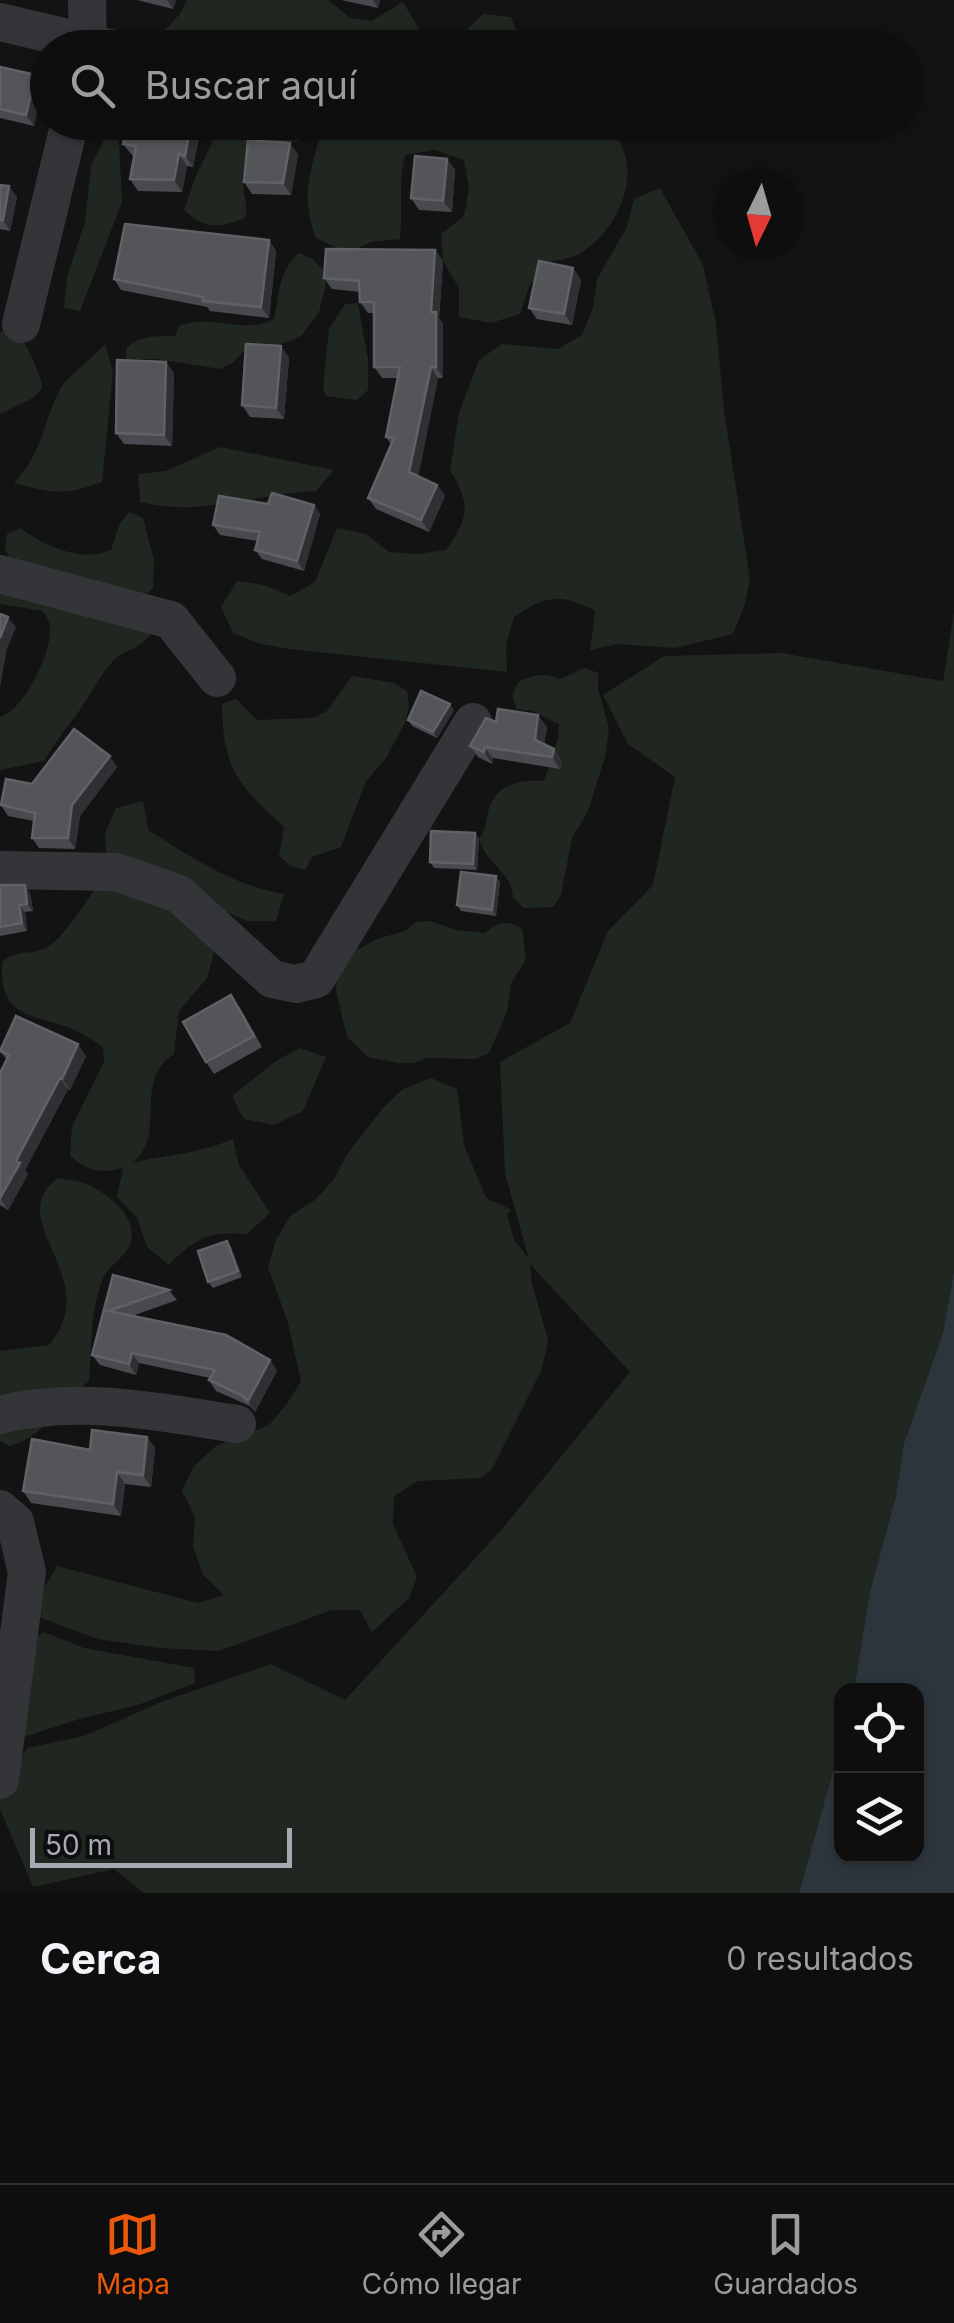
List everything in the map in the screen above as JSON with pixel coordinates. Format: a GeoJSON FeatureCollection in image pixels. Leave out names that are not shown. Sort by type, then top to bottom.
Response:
{"type":"FeatureCollection","features":[{"type":"Feature","properties":{"kind":"street"},"geometry":{"type":"LineString","coordinates":[[87,0],[93,30]]}},
{"type":"Feature","properties":{"kind":"street"},"geometry":{"type":"LineString","coordinates":[[0,22],[32,30]]}},
{"type":"Feature","properties":{"kind":"street"},"geometry":{"type":"LineString","coordinates":[[21,324],[66,140]]}},
{"type":"Feature","properties":{"kind":"street"},"geometry":{"type":"LineString","coordinates":[[0,574],[171,620],[217,678]]}},
{"type":"Feature","properties":{"kind":"street"},"geometry":{"type":"LineString","coordinates":[[0,870],[116,872],[179,894],[272,979],[296,984],[316,979],[473,722]]}},
{"type":"Feature","properties":{"kind":"street"},"geometry":{"type":"LineString","coordinates":[[0,1415],[26,1408],[96,1405],[237,1424]]}},
{"type":"Feature","properties":{"kind":"street"},"geometry":{"type":"LineString","coordinates":[[0,1508],[15,1522],[27,1572],[0,1780]]}},
{"type":"Feature","properties":{"kind":"shaded area"},"geometry":{"type":"Polygon","coordinates":[[[187,0],[328,0],[350,18],[372,21],[403,2],[420,30],[165,30],[187,0]]]}},
{"type":"Feature","properties":{"kind":"shaded area"},"geometry":{"type":"Polygon","coordinates":[[[483,14],[511,17],[516,30],[467,30],[483,14]]]}},
{"type":"Feature","properties":{"kind":"shaded area"},"geometry":{"type":"Polygon","coordinates":[[[104,140],[119,140],[122,202],[80,311],[64,308],[67,277],[85,222],[91,165],[104,140]]]}},
{"type":"Feature","properties":{"kind":"shaded area"},"geometry":{"type":"Polygon","coordinates":[[[212,140],[300,140],[252,142],[243,179],[245,218],[213,225],[184,210],[212,140]]]}},
{"type":"Feature","properties":{"kind":"shaded area"},"geometry":{"type":"Polygon","coordinates":[[[319,140],[619,140],[627,174],[625,194],[607,229],[577,255],[546,263],[529,287],[520,314],[491,323],[459,317],[459,288],[443,261],[441,234],[464,216],[469,188],[464,160],[435,150],[405,155],[400,239],[371,242],[347,253],[316,238],[308,207],[309,180],[319,140]]]}},
{"type":"Feature","properties":{"kind":"shaded area"},"geometry":{"type":"Polygon","coordinates":[[[660,188],[703,265],[716,324],[724,411],[750,579],[733,634],[675,648],[618,644],[590,650],[595,611],[572,601],[554,599],[514,617],[506,644],[507,672],[289,649],[233,633],[221,607],[237,581],[264,585],[290,596],[315,582],[337,528],[366,534],[389,552],[446,550],[463,519],[464,502],[450,470],[459,413],[479,360],[502,344],[558,349],[582,335],[593,308],[597,279],[627,227],[634,199],[660,188]]]}},
{"type":"Feature","properties":{"kind":"shaded area"},"geometry":{"type":"Polygon","coordinates":[[[299,253],[313,259],[323,270],[326,284],[319,312],[302,335],[243,352],[220,369],[157,359],[126,359],[126,349],[136,341],[175,336],[179,326],[191,322],[251,325],[274,319],[283,275],[299,253]]]}},
{"type":"Feature","properties":{"kind":"shaded area"},"geometry":{"type":"Polygon","coordinates":[[[358,303],[368,360],[368,390],[357,400],[326,396],[323,389],[329,329],[345,304],[358,303]]]}},
{"type":"Feature","properties":{"kind":"shaded area"},"geometry":{"type":"Polygon","coordinates":[[[12,325],[31,356],[42,389],[0,414],[0,333],[12,325]]]}},
{"type":"Feature","properties":{"kind":"shaded area"},"geometry":{"type":"Polygon","coordinates":[[[105,344],[113,372],[102,482],[58,492],[14,483],[37,448],[60,389],[105,344]]]}},
{"type":"Feature","properties":{"kind":"shaded area"},"geometry":{"type":"Polygon","coordinates":[[[220,447],[334,470],[316,491],[206,506],[140,502],[138,474],[166,471],[220,447]]]}},
{"type":"Feature","properties":{"kind":"shaded area"},"geometry":{"type":"Polygon","coordinates":[[[129,512],[143,518],[154,560],[153,588],[141,598],[11,563],[5,548],[7,534],[20,528],[64,551],[100,554],[111,550],[120,523],[129,512]]]}},
{"type":"Feature","properties":{"kind":"shaded area"},"geometry":{"type":"Polygon","coordinates":[[[0,584],[154,629],[144,642],[108,667],[44,761],[0,770],[0,717],[18,704],[35,679],[47,650],[50,626],[43,611],[0,604],[0,584]]]}},
{"type":"Feature","properties":{"kind":"shaded area"},"geometry":{"type":"Polygon","coordinates":[[[954,612],[954,1271],[943,1333],[904,1443],[896,1496],[870,1591],[855,1683],[834,1683],[834,1767],[799,1893],[144,1893],[114,1869],[33,1887],[0,1809],[0,1786],[28,1748],[84,1736],[161,1702],[271,1664],[345,1700],[503,1528],[630,1372],[530,1264],[548,1340],[542,1369],[492,1469],[481,1478],[418,1481],[394,1496],[393,1524],[417,1577],[409,1598],[372,1632],[360,1610],[332,1610],[219,1651],[98,1639],[41,1618],[43,1590],[57,1566],[198,1603],[224,1595],[203,1575],[193,1546],[195,1517],[182,1491],[194,1466],[216,1446],[269,1425],[301,1381],[288,1323],[268,1267],[276,1240],[290,1216],[315,1200],[334,1179],[348,1153],[403,1089],[431,1078],[457,1089],[464,1145],[486,1198],[512,1210],[507,1214],[514,1240],[529,1259],[505,1173],[500,1062],[570,1023],[608,931],[653,885],[675,777],[628,744],[603,695],[664,656],[781,653],[943,681],[954,612]]]}},
{"type":"Feature","properties":{"kind":"shaded area"},"geometry":{"type":"Polygon","coordinates":[[[585,668],[598,673],[609,728],[605,757],[588,811],[572,838],[561,895],[553,907],[524,908],[513,897],[509,881],[479,839],[490,805],[501,791],[516,783],[544,781],[559,724],[533,711],[517,709],[512,696],[518,682],[543,675],[560,679],[585,668]]]}},
{"type":"Feature","properties":{"kind":"shaded area"},"geometry":{"type":"Polygon","coordinates":[[[352,676],[394,683],[407,691],[406,721],[386,758],[366,781],[341,847],[312,857],[305,870],[291,866],[279,856],[284,827],[236,774],[225,745],[222,704],[236,699],[257,720],[313,718],[327,711],[352,676]]]}},
{"type":"Feature","properties":{"kind":"shaded area"},"geometry":{"type":"Polygon","coordinates":[[[143,801],[148,830],[230,877],[284,894],[276,921],[247,921],[133,871],[106,853],[105,833],[116,808],[143,801]]]}},
{"type":"Feature","properties":{"kind":"shaded area"},"geometry":{"type":"Polygon","coordinates":[[[98,885],[179,909],[215,949],[207,978],[179,1011],[174,1054],[155,1078],[148,1139],[132,1163],[233,1139],[239,1165],[270,1213],[247,1234],[204,1238],[169,1265],[147,1247],[137,1218],[117,1197],[123,1168],[95,1170],[70,1156],[72,1127],[104,1062],[103,1047],[72,1029],[17,1009],[5,992],[2,979],[2,962],[54,942],[98,885]]]}},
{"type":"Feature","properties":{"kind":"shaded area"},"geometry":{"type":"Polygon","coordinates":[[[430,921],[456,930],[485,933],[503,923],[522,929],[526,959],[511,984],[507,1012],[489,1053],[476,1059],[427,1058],[414,1063],[368,1057],[347,1037],[336,991],[337,977],[351,953],[377,939],[405,931],[416,922],[430,921]]]}},
{"type":"Feature","properties":{"kind":"shaded area"},"geometry":{"type":"Polygon","coordinates":[[[300,1048],[326,1057],[303,1111],[274,1125],[244,1119],[232,1096],[276,1061],[300,1048]]]}},
{"type":"Feature","properties":{"kind":"shaded area"},"geometry":{"type":"Polygon","coordinates":[[[58,1178],[85,1184],[105,1195],[121,1208],[132,1234],[130,1244],[105,1275],[98,1293],[89,1381],[42,1428],[9,1446],[0,1441],[0,1351],[49,1345],[63,1320],[66,1296],[62,1274],[40,1213],[43,1195],[58,1178]]]}},
{"type":"Feature","properties":{"kind":"shaded area"},"geometry":{"type":"Polygon","coordinates":[[[954,1271],[954,1893],[799,1893],[834,1767],[834,1863],[924,1863],[924,1683],[855,1683],[870,1591],[896,1496],[904,1443],[943,1333],[954,1271]]]}},
{"type":"Feature","properties":{"kind":"shaded area"},"geometry":{"type":"Polygon","coordinates":[[[44,1632],[84,1648],[194,1668],[195,1683],[138,1705],[24,1737],[32,1639],[44,1632]]]}},
{"type":"Feature","properties":{"kind":"building"},"geometry":{"type":"Polygon","coordinates":[[[0,67],[30,74],[26,115],[0,109],[0,67]]]}},
{"type":"Feature","properties":{"kind":"building"},"geometry":{"type":"Polygon","coordinates":[[[124,140],[188,140],[185,156],[179,154],[174,180],[130,179],[136,146],[123,144],[124,140]]]}},
{"type":"Feature","properties":{"kind":"building"},"geometry":{"type":"Polygon","coordinates":[[[248,140],[290,143],[283,183],[244,182],[248,140]]]}},
{"type":"Feature","properties":{"kind":"building"},"geometry":{"type":"Polygon","coordinates":[[[415,156],[447,159],[443,201],[411,198],[415,156]]]}},
{"type":"Feature","properties":{"kind":"building"},"geometry":{"type":"Polygon","coordinates":[[[0,185],[9,186],[3,220],[0,220],[0,185]]]}},
{"type":"Feature","properties":{"kind":"building"},"geometry":{"type":"Polygon","coordinates":[[[125,224],[269,240],[261,307],[203,301],[203,297],[114,279],[125,224]]]}},
{"type":"Feature","properties":{"kind":"building"},"geometry":{"type":"Polygon","coordinates":[[[326,249],[435,250],[431,312],[436,312],[436,367],[431,367],[409,472],[437,485],[421,520],[368,498],[394,438],[386,437],[400,367],[374,367],[374,302],[360,302],[359,281],[324,278],[326,249]]]}},
{"type":"Feature","properties":{"kind":"building"},"geometry":{"type":"Polygon","coordinates":[[[539,261],[573,268],[564,314],[529,308],[539,261]]]}},
{"type":"Feature","properties":{"kind":"building"},"geometry":{"type":"Polygon","coordinates":[[[246,344],[281,346],[276,408],[242,405],[246,344]]]}},
{"type":"Feature","properties":{"kind":"building"},"geometry":{"type":"Polygon","coordinates":[[[117,360],[166,362],[164,435],[116,433],[117,360]]]}},
{"type":"Feature","properties":{"kind":"building"},"geometry":{"type":"Polygon","coordinates":[[[272,493],[314,505],[297,561],[255,550],[260,532],[213,525],[219,496],[268,504],[272,493]]]}},
{"type":"Feature","properties":{"kind":"building"},"geometry":{"type":"Polygon","coordinates":[[[0,614],[8,617],[0,638],[0,614]]]}},
{"type":"Feature","properties":{"kind":"building"},"geometry":{"type":"Polygon","coordinates":[[[421,691],[450,704],[433,732],[408,720],[421,691]]]}},
{"type":"Feature","properties":{"kind":"building"},"geometry":{"type":"Polygon","coordinates":[[[498,709],[538,715],[535,740],[554,749],[552,757],[485,747],[484,752],[470,746],[486,718],[496,722],[498,709]]]}},
{"type":"Feature","properties":{"kind":"building"},"geometry":{"type":"Polygon","coordinates":[[[74,729],[110,756],[72,805],[68,838],[32,838],[35,813],[1,805],[6,779],[32,784],[74,729]]]}},
{"type":"Feature","properties":{"kind":"building"},"geometry":{"type":"Polygon","coordinates":[[[431,831],[475,833],[473,864],[430,862],[431,831]]]}},
{"type":"Feature","properties":{"kind":"building"},"geometry":{"type":"Polygon","coordinates":[[[461,872],[496,876],[492,910],[457,905],[461,872]]]}},
{"type":"Feature","properties":{"kind":"building"},"geometry":{"type":"Polygon","coordinates":[[[0,885],[25,885],[27,904],[19,905],[22,923],[0,927],[0,885]]]}},
{"type":"Feature","properties":{"kind":"building"},"geometry":{"type":"Polygon","coordinates":[[[231,995],[254,1036],[206,1062],[183,1022],[231,995]]]}},
{"type":"Feature","properties":{"kind":"building"},"geometry":{"type":"Polygon","coordinates":[[[16,1016],[78,1044],[0,1198],[0,1073],[9,1055],[0,1051],[16,1016]]]}},
{"type":"Feature","properties":{"kind":"building"},"geometry":{"type":"Polygon","coordinates":[[[227,1241],[238,1271],[208,1282],[198,1251],[227,1241]]]}},
{"type":"Feature","properties":{"kind":"building"},"geometry":{"type":"Polygon","coordinates":[[[113,1275],[169,1290],[108,1311],[226,1335],[270,1360],[248,1401],[209,1380],[215,1370],[132,1353],[129,1364],[92,1355],[113,1275]]]}},
{"type":"Feature","properties":{"kind":"building"},"geometry":{"type":"Polygon","coordinates":[[[92,1430],[147,1437],[143,1475],[117,1472],[113,1504],[23,1491],[32,1439],[90,1450],[92,1430]]]}}]}
